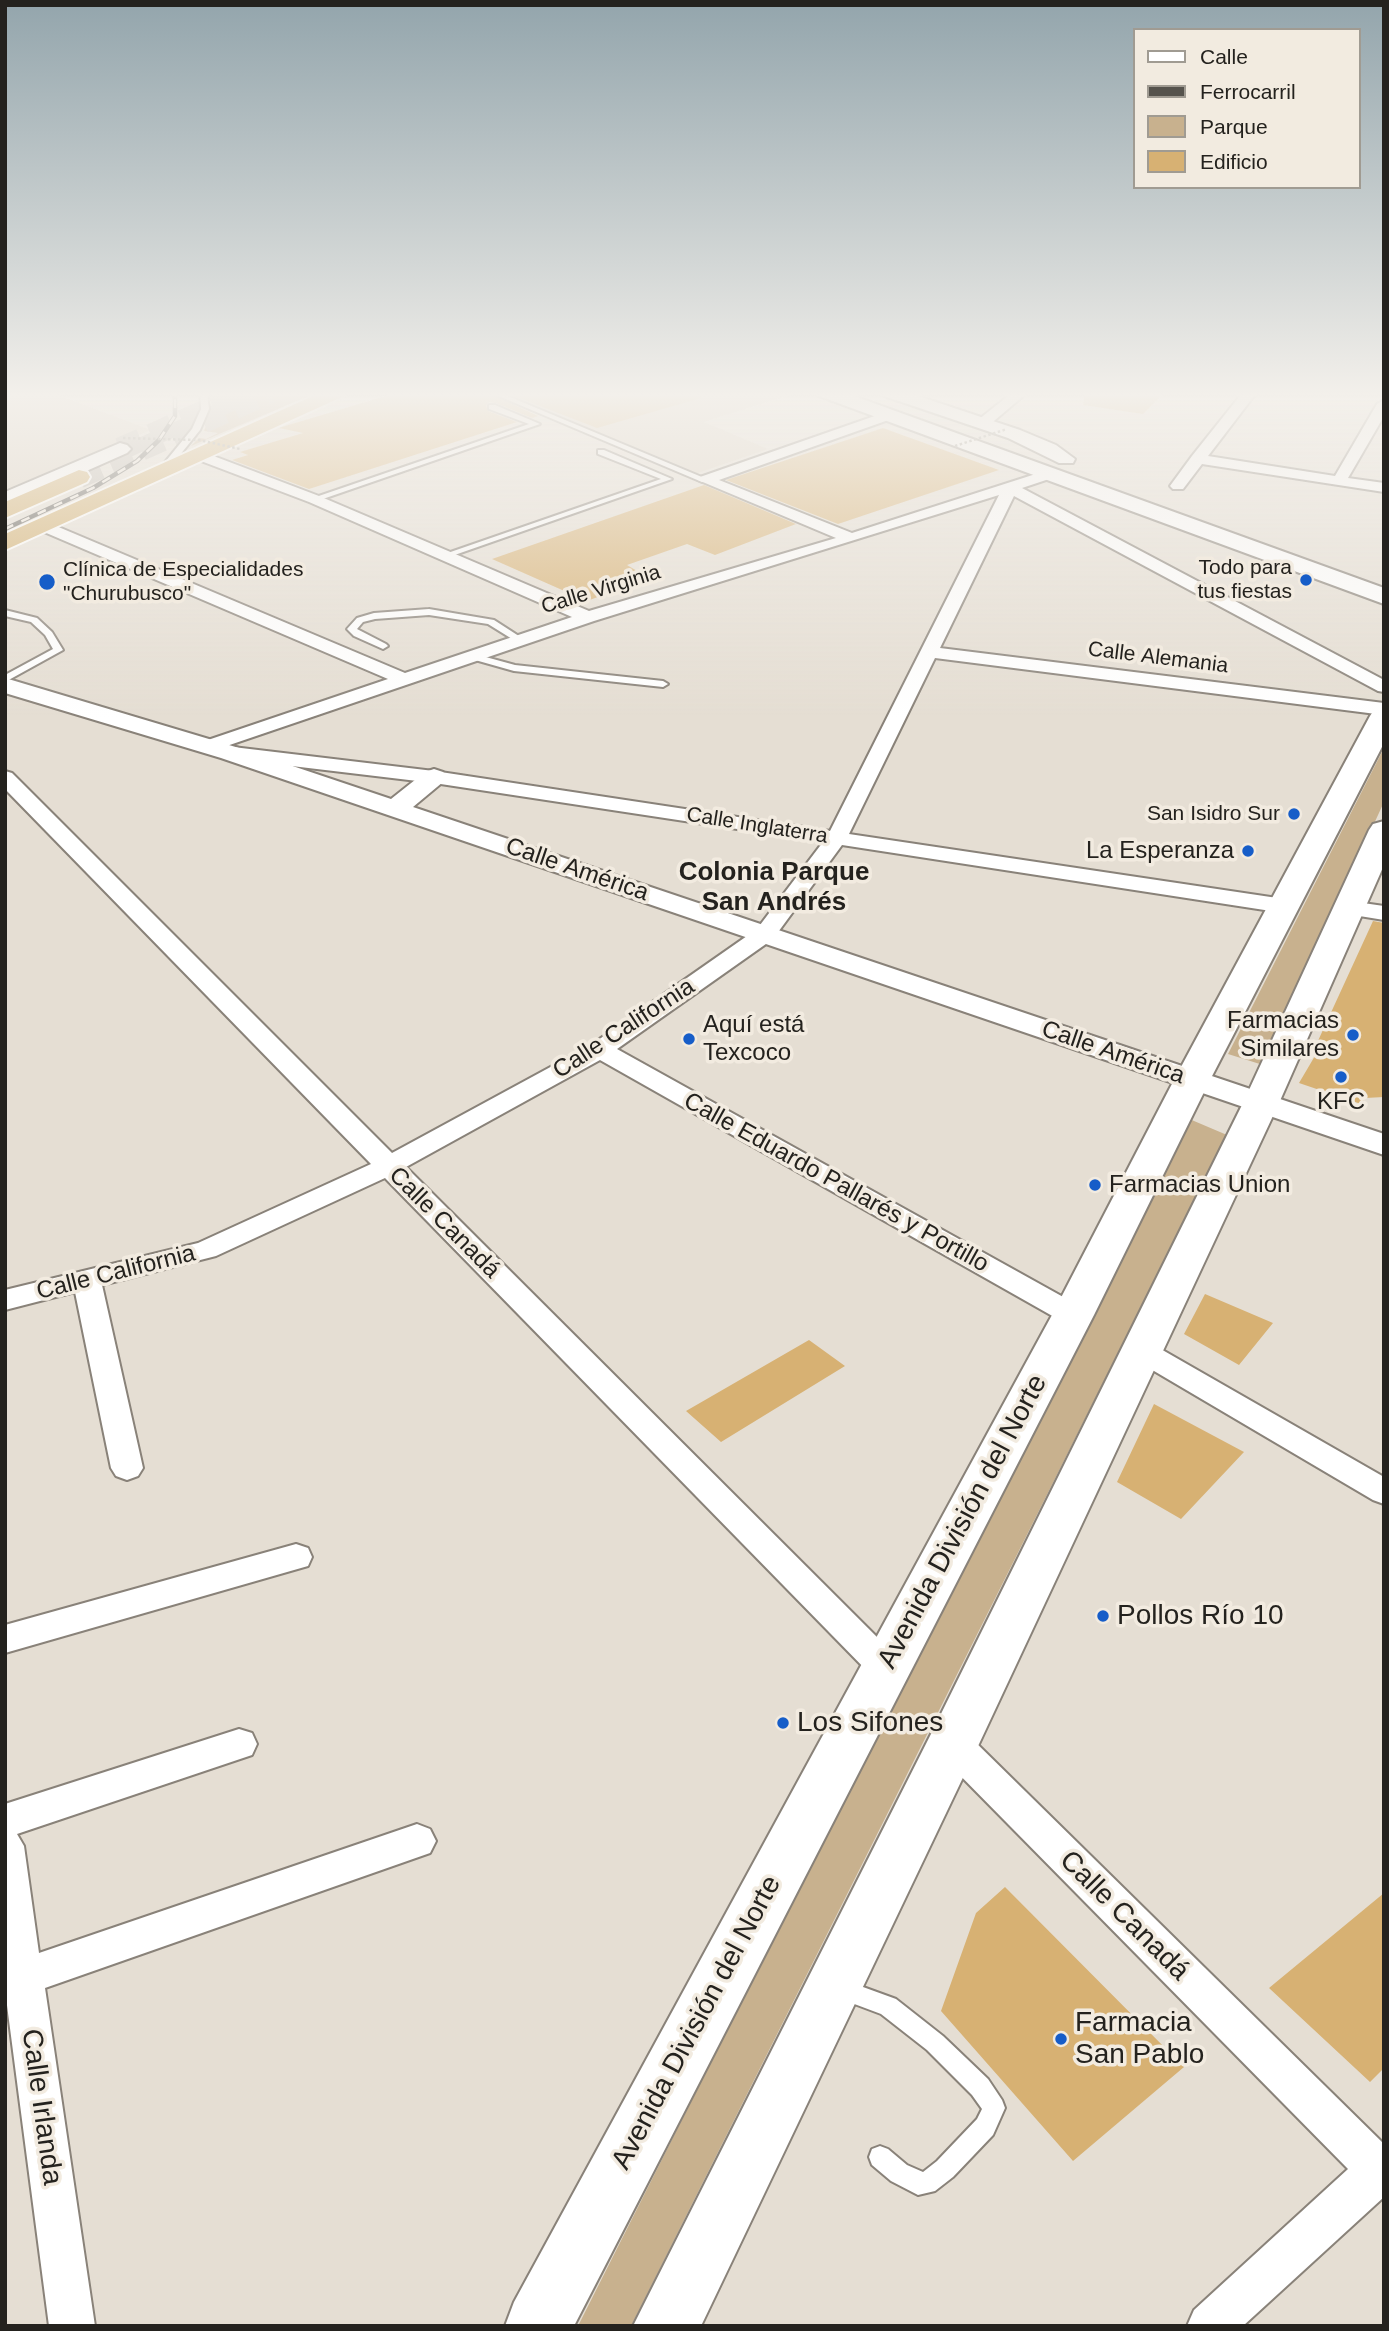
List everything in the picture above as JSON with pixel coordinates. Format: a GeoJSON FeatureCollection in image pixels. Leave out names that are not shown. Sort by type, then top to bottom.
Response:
{"type":"FeatureCollection","features":[{"type":"Feature","properties":{"kind":"highway"},"geometry":{"type":"LineString","coordinates":[[5,511],[27,501]]}},
{"type":"Feature","properties":{"kind":"highway"},"geometry":{"type":"LineString","coordinates":[[5,543],[98,501]]}},
{"type":"Feature","properties":{"kind":"main road"},"geometry":{"type":"LineString","coordinates":[[1122,501],[1384,597]]}},
{"type":"Feature","properties":{"kind":"main road"},"geometry":{"type":"LineString","coordinates":[[1138,501],[1173,508],[1384,584]]}},
{"type":"Feature","properties":{"kind":"main road"},"geometry":{"type":"LineString","coordinates":[[1189,501],[1196,503]]}},
{"type":"Feature","properties":{"kind":"main road","name":"Avenida División del Norte"},"geometry":{"type":"LineString","coordinates":[[538,2326],[1073,1315],[1192,1080],[1384,716]]}},
{"type":"Feature","properties":{"kind":"main road"},"geometry":{"type":"LineString","coordinates":[[666,2326],[953,1744],[1142,1351],[1261,1103],[1384,830]]}},
{"type":"Feature","properties":{"kind":"street"},"geometry":{"type":"LineString","coordinates":[[318,501],[589,617]]}},
{"type":"Feature","properties":{"kind":"street"},"geometry":{"type":"LineString","coordinates":[[757,501],[851,538]]}},
{"type":"Feature","properties":{"kind":"street","name":"Calle Virginia"},"geometry":{"type":"LineString","coordinates":[[219,750],[471,656],[589,617],[969,501]]}},
{"type":"Feature","properties":{"kind":"street","name":"Calle California"},"geometry":{"type":"LineString","coordinates":[[5,1300],[206,1250],[388,1166],[600,1050],[765,933],[837,838],[1004,501]]}},
{"type":"Feature","properties":{"kind":"street"},"geometry":{"type":"LineString","coordinates":[[1034,501],[1384,687]]}},
{"type":"Feature","properties":{"kind":"street"},"geometry":{"type":"LineString","coordinates":[[43,526],[403,680]]}},
{"type":"Feature","properties":{"kind":"street","name":"Calle Alemania"},"geometry":{"type":"LineString","coordinates":[[928,652],[1384,709]]}},
{"type":"Feature","properties":{"kind":"street","name":"Calle América"},"geometry":{"type":"LineString","coordinates":[[5,682],[219,750],[1384,1144]]}},
{"type":"Feature","properties":{"kind":"street","name":"Calle Inglaterra"},"geometry":{"type":"LineString","coordinates":[[219,750],[434,777],[1284,906]]}},
{"type":"Feature","properties":{"kind":"street","name":"Calle Canadá"},"geometry":{"type":"LineString","coordinates":[[5,777],[885,1667]]}},
{"type":"Feature","properties":{"kind":"street"},"geometry":{"type":"LineString","coordinates":[[394,809],[434,777]]}},
{"type":"Feature","properties":{"kind":"street"},"geometry":{"type":"LineString","coordinates":[[1349,908],[1384,913]]}},
{"type":"Feature","properties":{"kind":"street","name":"Calle Eduardo Pallarés y Portillo"},"geometry":{"type":"LineString","coordinates":[[600,1050],[1073,1315]]}},
{"type":"Feature","properties":{"kind":"street"},"geometry":{"type":"LineString","coordinates":[[87,1280],[127,1468]]}},
{"type":"Feature","properties":{"kind":"street"},"geometry":{"type":"LineString","coordinates":[[1142,1351],[1384,1492]]}},
{"type":"Feature","properties":{"kind":"street"},"geometry":{"type":"LineString","coordinates":[[5,1639],[296,1557]]}},
{"type":"Feature","properties":{"kind":"street"},"geometry":{"type":"LineString","coordinates":[[5,1821],[239,1744]]}},
{"type":"Feature","properties":{"kind":"street","name":"Calle Canadá"},"geometry":{"type":"LineString","coordinates":[[953,1744],[1382,2170]]}},
{"type":"Feature","properties":{"kind":"street"},"geometry":{"type":"LineString","coordinates":[[23,1977],[417,1841]]}},
{"type":"Feature","properties":{"kind":"street","name":"Calle Irlanda"},"geometry":{"type":"LineString","coordinates":[[5,1846],[72,2326]]}},
{"type":"Feature","properties":{"kind":"street"},"geometry":{"type":"LineString","coordinates":[[1210,2326],[1382,2170]]}},
{"type":"Feature","properties":{"kind":"lane"},"geometry":{"type":"LineString","coordinates":[[443,556],[604,501]]}},
{"type":"Feature","properties":{"kind":"lane"},"geometry":{"type":"LineString","coordinates":[[5,612],[34,620],[49,634],[58,650],[5,682]]}},
{"type":"Feature","properties":{"kind":"lane"},"geometry":{"type":"LineString","coordinates":[[383,646],[356,634],[352,629],[360,620],[374,616],[429,612],[491,622],[520,640]]}},
{"type":"Feature","properties":{"kind":"lane"},"geometry":{"type":"LineString","coordinates":[[471,656],[514,668],[663,684]]}},
{"type":"Feature","properties":{"kind":"lane"},"geometry":{"type":"LineString","coordinates":[[833,1986],[888,2006],[935,2043],[980,2087],[994,2108],[985,2127],[945,2169],[927,2183],[918,2183],[908,2178],[880,2157]]}},
{"type":"Feature","properties":{"kind":"green space"},"geometry":{"type":"Polygon","coordinates":[[[1384,748],[1384,802],[1263,1065],[1228,1054],[1384,748]]]}},
{"type":"Feature","properties":{"kind":"green space"},"geometry":{"type":"Polygon","coordinates":[[[1187,1118],[1227,1135],[631,2326],[578,2326],[1187,1118]]]}},
{"type":"Feature","properties":{"kind":"building"},"geometry":{"type":"Polygon","coordinates":[[[659,501],[741,501],[796,524],[715,555],[687,544],[627,565],[649,578],[587,601],[492,559],[659,501]]]}},
{"type":"Feature","properties":{"kind":"building"},"geometry":{"type":"Polygon","coordinates":[[[779,501],[907,501],[838,524],[779,501]]]}},
{"type":"Feature","properties":{"kind":"building"},"geometry":{"type":"Polygon","coordinates":[[[1373,921],[1384,923],[1384,1097],[1365,1098],[1361,1104],[1299,1083],[1322,1044],[1317,1043],[1373,921]]]}},
{"type":"Feature","properties":{"kind":"building"},"geometry":{"type":"Polygon","coordinates":[[[1205,1294],[1273,1323],[1239,1365],[1184,1334],[1205,1294]]]}},
{"type":"Feature","properties":{"kind":"building"},"geometry":{"type":"Polygon","coordinates":[[[809,1340],[845,1366],[721,1442],[686,1411],[809,1340]]]}},
{"type":"Feature","properties":{"kind":"building"},"geometry":{"type":"Polygon","coordinates":[[[1154,1404],[1244,1452],[1181,1519],[1117,1482],[1154,1404]]]}},
{"type":"Feature","properties":{"kind":"building","name":"Farmacia San Pablo"},"geometry":{"type":"Polygon","coordinates":[[[1005,1887],[1184,2067],[1073,2161],[941,2011],[976,1913],[1005,1887]]]}},
{"type":"Feature","properties":{"kind":"building"},"geometry":{"type":"Polygon","coordinates":[[[1384,1893],[1384,2068],[1370,2082],[1269,1988],[1384,1893]]]}},
{"type":"Feature","properties":{"kind":"railway"},"geometry":{"type":"LineString","coordinates":[[5,529],[66,501]]}},
{"type":"Feature","properties":{"kind":"place","name":"Todo para tus fiestas"},"geometry":{"type":"Point","coordinates":[1306,580]}},
{"type":"Feature","properties":{"kind":"place","name":"Clínica de Especialidades \"Churubusco\""},"geometry":{"type":"Point","coordinates":[47,582]}},
{"type":"Feature","properties":{"kind":"place","name":"San Isidro Sur"},"geometry":{"type":"Point","coordinates":[1294,814]}},
{"type":"Feature","properties":{"kind":"place","name":"La Esperanza"},"geometry":{"type":"Point","coordinates":[1248,851]}},
{"type":"Feature","properties":{"kind":"place","name":"Farmacias Similares"},"geometry":{"type":"Point","coordinates":[1353,1035]}},
{"type":"Feature","properties":{"kind":"place","name":"Aquí está Texcoco"},"geometry":{"type":"Point","coordinates":[689,1039]}},
{"type":"Feature","properties":{"kind":"place","name":"KFC"},"geometry":{"type":"Point","coordinates":[1341,1077]}},
{"type":"Feature","properties":{"kind":"place","name":"Farmacias Union"},"geometry":{"type":"Point","coordinates":[1095,1185]}},
{"type":"Feature","properties":{"kind":"place","name":"Pollos Río 10"},"geometry":{"type":"Point","coordinates":[1103,1616]}},
{"type":"Feature","properties":{"kind":"place","name":"Los Sifones"},"geometry":{"type":"Point","coordinates":[783,1723]}},
{"type":"Feature","properties":{"kind":"place","name":"Farmacia San Pablo"},"geometry":{"type":"Point","coordinates":[1061,2039]}},
{"type":"Feature","properties":{"kind":"district","name":"Colonia Parque San Andrés"},"geometry":{"type":"Point","coordinates":[774,888]}}]}
